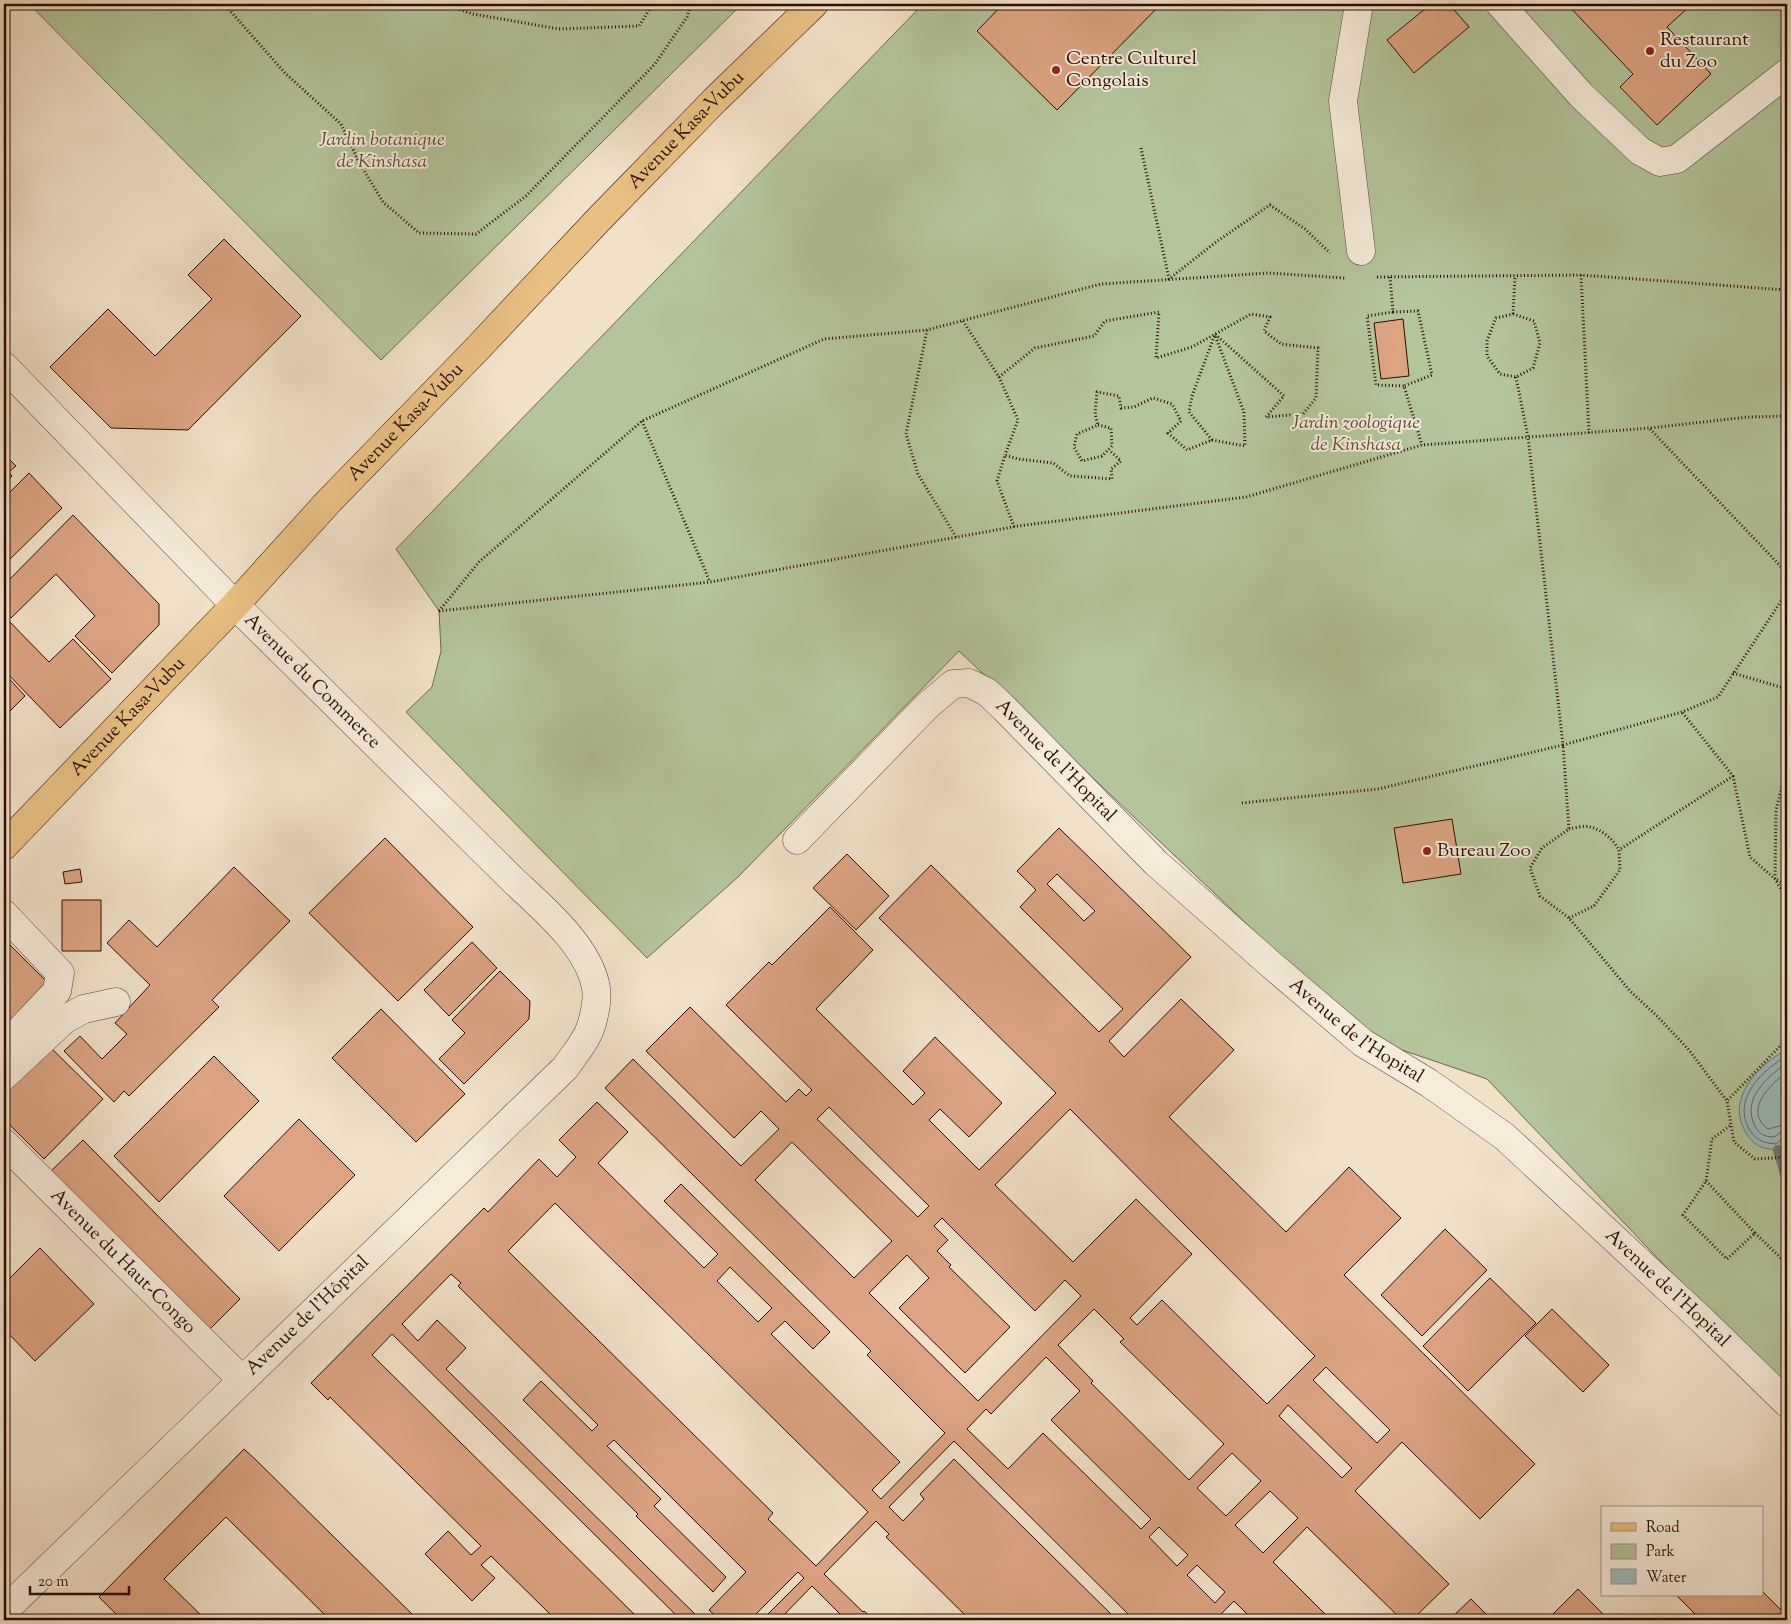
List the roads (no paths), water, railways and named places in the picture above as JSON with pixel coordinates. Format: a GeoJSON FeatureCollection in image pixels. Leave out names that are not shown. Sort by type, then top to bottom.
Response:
{"type":"FeatureCollection","features":[{"type":"Feature","properties":{"kind":"main road","name":"Avenue Kasa-Vubu"},"geometry":{"type":"LineString","coordinates":[[4,846],[235,605],[329,501],[475,351],[601,217],[715,100],[814,4]]}},
{"type":"Feature","properties":{"kind":"street"},"geometry":{"type":"LineString","coordinates":[[1359,4],[1343,101],[1361,251]]}},
{"type":"Feature","properties":{"kind":"street"},"geometry":{"type":"LineString","coordinates":[[1500,4],[1581,95],[1640,151],[1660,162],[1677,160],[1787,73]]}},
{"type":"Feature","properties":{"kind":"street","name":"Avenue du Commerce"},"geometry":{"type":"LineString","coordinates":[[4,366],[235,605],[515,882],[546,910],[589,965],[596,989],[595,1010]]}},
{"type":"Feature","properties":{"kind":"street","name":"Avenue de l'Hopital"},"geometry":{"type":"LineString","coordinates":[[797,840],[928,705],[952,684],[969,683],[987,692],[1005,708],[1156,863],[1363,1044],[1429,1083],[1505,1137],[1703,1321],[1787,1403]]}},
{"type":"Feature","properties":{"kind":"street"},"geometry":{"type":"LineString","coordinates":[[4,914],[60,973],[57,991],[4,1047]]}},
{"type":"Feature","properties":{"kind":"street"},"geometry":{"type":"LineString","coordinates":[[4,1076],[65,1019],[84,1009],[116,1002]]}},
{"type":"Feature","properties":{"kind":"street","name":"Avenue de l’Hôpital"},"geometry":{"type":"LineString","coordinates":[[8,1611],[241,1379],[565,1068],[590,1031],[595,1010]]}},
{"type":"Feature","properties":{"kind":"street","name":"Avenue du Haut-Congo"},"geometry":{"type":"LineString","coordinates":[[4,1143],[241,1379]]}},
{"type":"Feature","properties":{"kind":"water"},"geometry":{"type":"Polygon","coordinates":[[[1787,1050],[1787,1141],[1778,1150],[1761,1147],[1752,1141],[1744,1129],[1740,1117],[1740,1105],[1743,1094],[1757,1073],[1766,1063],[1787,1050]]]}},
{"type":"Feature","properties":{"kind":"waterway"},"geometry":{"type":"LineString","coordinates":[[1778,1150],[1787,1180]]}},
{"type":"Feature","properties":{"kind":"place","name":"Restaurant du Zoo"},"geometry":{"type":"Point","coordinates":[1650,51]}},
{"type":"Feature","properties":{"kind":"place","name":"Centre Culturel Congolais"},"geometry":{"type":"Point","coordinates":[1056,70]}},
{"type":"Feature","properties":{"kind":"place","name":"Bureau Zoo"},"geometry":{"type":"Point","coordinates":[1427,851]}},
{"type":"Feature","properties":{"kind":"park label","name":"Jardin botanique de Kinshasa"},"geometry":{"type":"Point","coordinates":[382,151]}},
{"type":"Feature","properties":{"kind":"park label","name":"Jardin zoologique de Kinshasa"},"geometry":{"type":"Point","coordinates":[1356,434]}}]}
